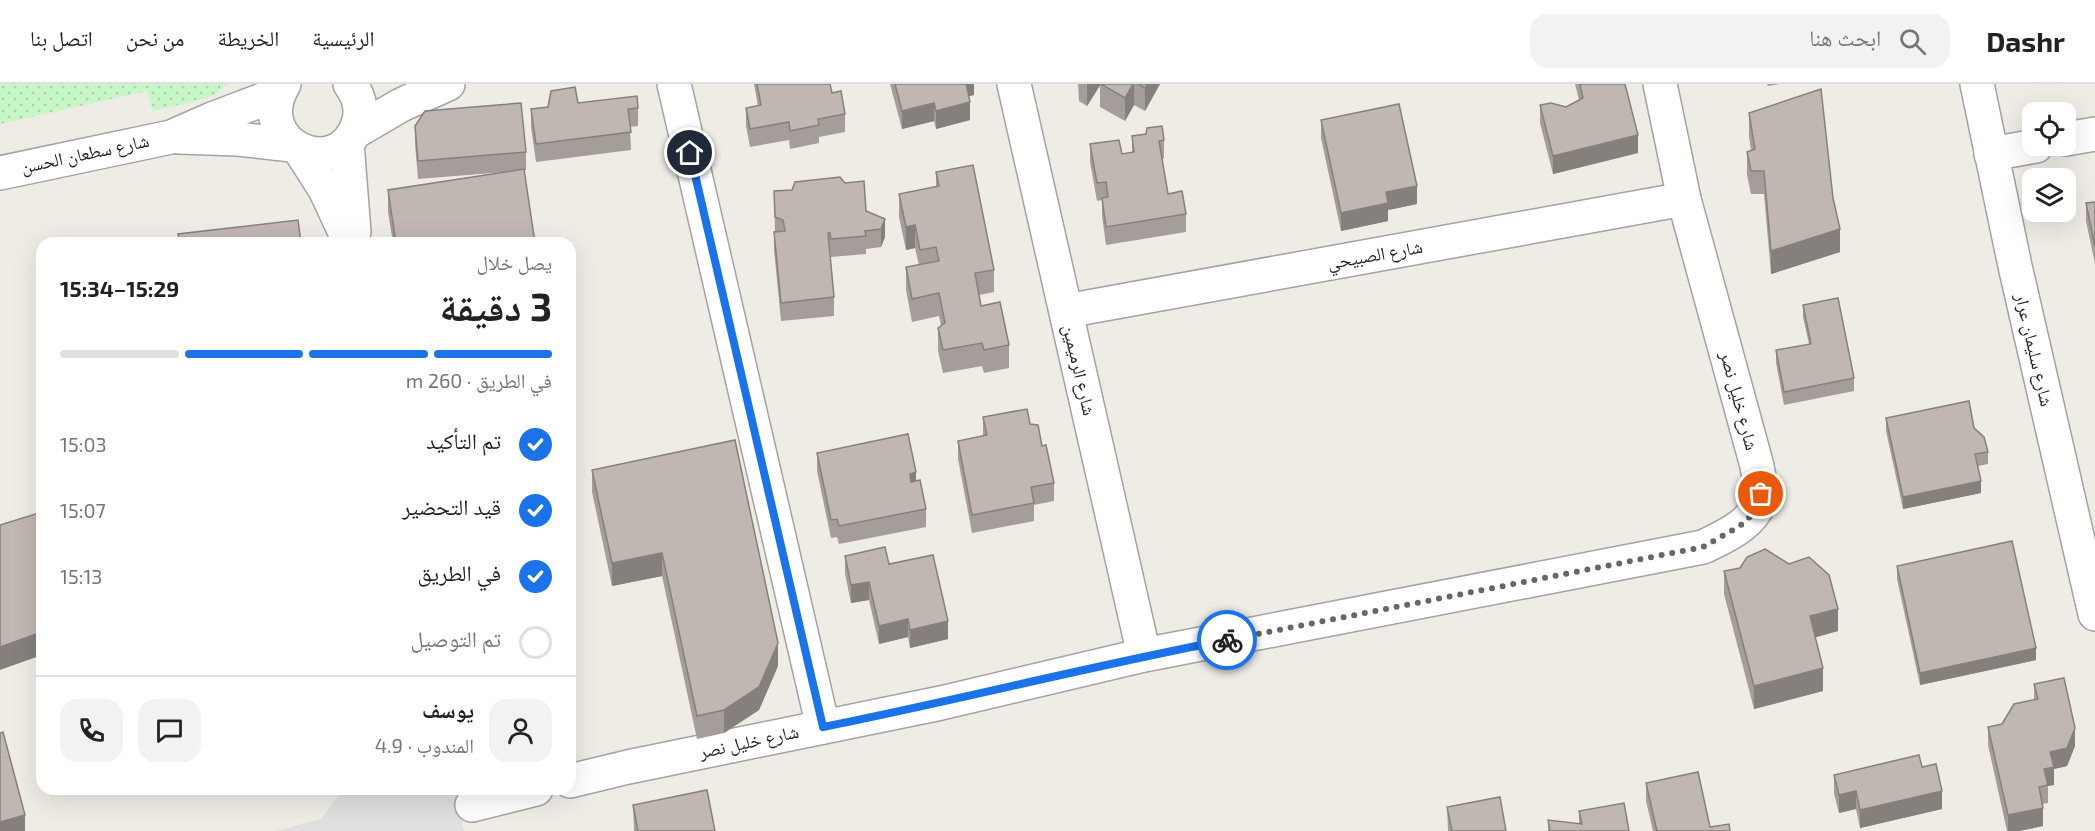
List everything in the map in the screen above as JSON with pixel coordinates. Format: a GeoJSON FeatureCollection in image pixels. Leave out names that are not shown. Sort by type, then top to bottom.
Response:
{"type":"FeatureCollection","features":[{"type":"Feature","properties":{"kind":"street"},"geometry":{"type":"LineString","coordinates":[[350,84],[356,92],[360,105],[360,119],[351,137],[355,237]]}},
{"type":"Feature","properties":{"kind":"street"},"geometry":{"type":"LineString","coordinates":[[351,137],[401,105],[448,84]]}},
{"type":"Feature","properties":{"kind":"street"},"geometry":{"type":"LineString","coordinates":[[674,84],[823,727]]}},
{"type":"Feature","properties":{"kind":"street","name":"شارع الرميمين"},"geometry":{"type":"LineString","coordinates":[[1014,84],[1144,655]]}},
{"type":"Feature","properties":{"kind":"street","name":"شارع خليل نصر"},"geometry":{"type":"LineString","coordinates":[[576,780],[941,704],[1144,655],[1703,547],[1740,526],[1755,512],[1761,494],[1756,466],[1684,199],[1660,84]]}},
{"type":"Feature","properties":{"kind":"street","name":"شارع سليمان عرار"},"geometry":{"type":"LineString","coordinates":[[1977,84],[2015,266],[2095,614]]}},
{"type":"Feature","properties":{"kind":"street"},"geometry":{"type":"LineString","coordinates":[[281,89],[275,108],[276,122],[282,135],[296,148],[325,189],[347,237]]}},
{"type":"Feature","properties":{"kind":"street","name":"شارع سطعان الحسن"},"geometry":{"type":"LineString","coordinates":[[0,173],[171,136],[281,89]]}},
{"type":"Feature","properties":{"kind":"street"},"geometry":{"type":"LineString","coordinates":[[2076,138],[2095,134]]}},
{"type":"Feature","properties":{"kind":"street","name":"شارع سطعان الحسن"},"geometry":{"type":"LineString","coordinates":[[171,136],[238,139],[296,148],[313,154],[325,154],[337,150],[351,137]]}},
{"type":"Feature","properties":{"kind":"street"},"geometry":{"type":"LineString","coordinates":[[1991,154],[2022,148]]}},
{"type":"Feature","properties":{"kind":"street","name":"شارع الصبيحي"},"geometry":{"type":"LineString","coordinates":[[1065,311],[1684,199]]}},
{"type":"Feature","properties":{"kind":"street"},"geometry":{"type":"LineString","coordinates":[[473,808],[516,795]]}},
{"type":"Feature","properties":{"kind":"green space"},"geometry":{"type":"Polygon","coordinates":[[[0,84],[228,84],[212,97],[153,111],[147,91],[0,124],[0,84]]]}},
{"type":"Feature","properties":{"kind":"shaded area"},"geometry":{"type":"Polygon","coordinates":[[[339,795],[455,795],[464,831],[275,831],[321,819],[339,795]]]}},
{"type":"Feature","properties":{"kind":"building"},"geometry":{"type":"Polygon","coordinates":[[[757,84],[830,84],[832,93],[841,91],[845,114],[818,119],[819,125],[790,131],[789,122],[750,129],[746,108],[761,105],[757,84]]]}},
{"type":"Feature","properties":{"kind":"building"},"geometry":{"type":"Polygon","coordinates":[[[895,84],[966,84],[970,102],[936,111],[934,103],[902,111],[895,84]]]}},
{"type":"Feature","properties":{"kind":"building"},"geometry":{"type":"Polygon","coordinates":[[[1101,84],[1133,84],[1125,98],[1101,84]]]}},
{"type":"Feature","properties":{"kind":"building"},"geometry":{"type":"Polygon","coordinates":[[[1580,84],[1625,84],[1638,135],[1553,156],[1540,105],[1551,103],[1566,107],[1583,98],[1580,84]]]}},
{"type":"Feature","properties":{"kind":"building"},"geometry":{"type":"Polygon","coordinates":[[[575,87],[578,103],[637,96],[638,108],[628,109],[631,132],[536,144],[531,109],[548,107],[551,91],[575,87]]]}},
{"type":"Feature","properties":{"kind":"building"},"geometry":{"type":"Polygon","coordinates":[[[1821,89],[1833,198],[1840,229],[1771,251],[1764,171],[1751,171],[1747,152],[1755,149],[1749,113],[1821,89]]]}},
{"type":"Feature","properties":{"kind":"building"},"geometry":{"type":"Polygon","coordinates":[[[521,103],[526,152],[418,161],[415,126],[425,111],[521,103]]]}},
{"type":"Feature","properties":{"kind":"building"},"geometry":{"type":"Polygon","coordinates":[[[1399,104],[1417,186],[1386,192],[1388,203],[1341,213],[1321,120],[1399,104]]]}},
{"type":"Feature","properties":{"kind":"building"},"geometry":{"type":"Polygon","coordinates":[[[1162,126],[1164,140],[1159,141],[1168,194],[1182,191],[1186,214],[1106,227],[1102,198],[1108,197],[1106,182],[1097,183],[1090,144],[1119,140],[1122,154],[1134,152],[1132,136],[1146,134],[1147,128],[1162,126]]]}},
{"type":"Feature","properties":{"kind":"building"},"geometry":{"type":"Polygon","coordinates":[[[973,165],[994,270],[975,273],[981,306],[1000,302],[1009,345],[984,350],[982,343],[943,350],[938,328],[945,323],[939,293],[912,299],[906,267],[939,261],[936,247],[920,250],[915,225],[906,227],[899,194],[939,186],[936,172],[973,165]]]}},
{"type":"Feature","properties":{"kind":"building"},"geometry":{"type":"Polygon","coordinates":[[[524,169],[534,237],[395,237],[388,190],[524,169]]]}},
{"type":"Feature","properties":{"kind":"building"},"geometry":{"type":"Polygon","coordinates":[[[840,177],[845,183],[864,181],[866,211],[885,219],[881,229],[865,231],[866,236],[831,239],[828,233],[834,297],[781,303],[774,232],[785,231],[783,220],[775,217],[774,191],[792,190],[795,182],[840,177]]]}},
{"type":"Feature","properties":{"kind":"building"},"geometry":{"type":"Polygon","coordinates":[[[2095,202],[2095,246],[2086,203],[2095,202]]]}},
{"type":"Feature","properties":{"kind":"building"},"geometry":{"type":"Polygon","coordinates":[[[298,220],[300,237],[179,237],[178,234],[298,220]]]}},
{"type":"Feature","properties":{"kind":"building"},"geometry":{"type":"Polygon","coordinates":[[[1838,298],[1854,378],[1784,392],[1776,350],[1811,344],[1803,305],[1838,298]]]}},
{"type":"Feature","properties":{"kind":"building"},"geometry":{"type":"Polygon","coordinates":[[[1969,401],[1974,428],[1984,437],[1988,452],[1975,454],[1981,481],[1903,497],[1886,418],[1969,401]]]}},
{"type":"Feature","properties":{"kind":"building"},"geometry":{"type":"Polygon","coordinates":[[[1027,409],[1030,424],[1038,425],[1042,446],[1046,445],[1054,483],[1031,487],[1034,503],[972,515],[958,441],[987,435],[983,417],[1027,409]]]}},
{"type":"Feature","properties":{"kind":"building"},"geometry":{"type":"Polygon","coordinates":[[[908,434],[916,472],[910,474],[911,482],[920,480],[926,509],[839,526],[837,519],[831,520],[817,453],[908,434]]]}},
{"type":"Feature","properties":{"kind":"building"},"geometry":{"type":"Polygon","coordinates":[[[735,440],[778,643],[759,687],[724,710],[697,716],[662,553],[612,563],[592,470],[735,440]]]}},
{"type":"Feature","properties":{"kind":"building"},"geometry":{"type":"Polygon","coordinates":[[[36,514],[36,634],[0,647],[0,525],[36,514]]]}},
{"type":"Feature","properties":{"kind":"building"},"geometry":{"type":"Polygon","coordinates":[[[2012,541],[2036,648],[1920,673],[1897,566],[2012,541]]]}},
{"type":"Feature","properties":{"kind":"building"},"geometry":{"type":"Polygon","coordinates":[[[885,547],[889,564],[933,555],[948,621],[910,630],[908,619],[879,626],[869,582],[851,585],[845,556],[885,547]]]}},
{"type":"Feature","properties":{"kind":"building"},"geometry":{"type":"Polygon","coordinates":[[[1765,549],[1789,564],[1809,557],[1829,575],[1838,609],[1810,616],[1823,668],[1754,686],[1724,571],[1740,568],[1747,557],[1765,549]]]}},
{"type":"Feature","properties":{"kind":"building"},"geometry":{"type":"Polygon","coordinates":[[[2064,678],[2075,728],[2067,748],[2050,752],[2054,767],[2044,769],[2048,785],[2039,787],[2043,808],[2008,815],[1988,727],[2002,724],[2014,704],[2038,699],[2034,684],[2064,678]]]}},
{"type":"Feature","properties":{"kind":"building"},"geometry":{"type":"Polygon","coordinates":[[[3,732],[25,815],[0,822],[0,733],[3,732]]]}},
{"type":"Feature","properties":{"kind":"building"},"geometry":{"type":"Polygon","coordinates":[[[1919,755],[1922,767],[1936,764],[1942,791],[1860,810],[1856,791],[1839,795],[1834,775],[1919,755]]]}},
{"type":"Feature","properties":{"kind":"building"},"geometry":{"type":"Polygon","coordinates":[[[1698,772],[1710,827],[1729,824],[1730,831],[1657,831],[1646,783],[1698,772]]]}},
{"type":"Feature","properties":{"kind":"building"},"geometry":{"type":"Polygon","coordinates":[[[707,790],[715,831],[638,831],[633,805],[707,790]]]}},
{"type":"Feature","properties":{"kind":"building"},"geometry":{"type":"Polygon","coordinates":[[[1500,797],[1506,831],[1452,831],[1447,807],[1500,797]]]}},
{"type":"Feature","properties":{"kind":"building"},"geometry":{"type":"Polygon","coordinates":[[[1624,803],[1629,831],[1550,831],[1548,820],[1582,824],[1579,811],[1624,803]]]}},
{"type":"Feature","properties":{"kind":"way so far"},"geometry":{"type":"LineString","coordinates":[[1227,640],[1703,547],[1740,526],[1755,512],[1761,494]]}},
{"type":"Feature","properties":{"kind":"route"},"geometry":{"type":"LineString","coordinates":[[690,153],[823,727],[941,704],[1144,655],[1227,640]]}}]}
